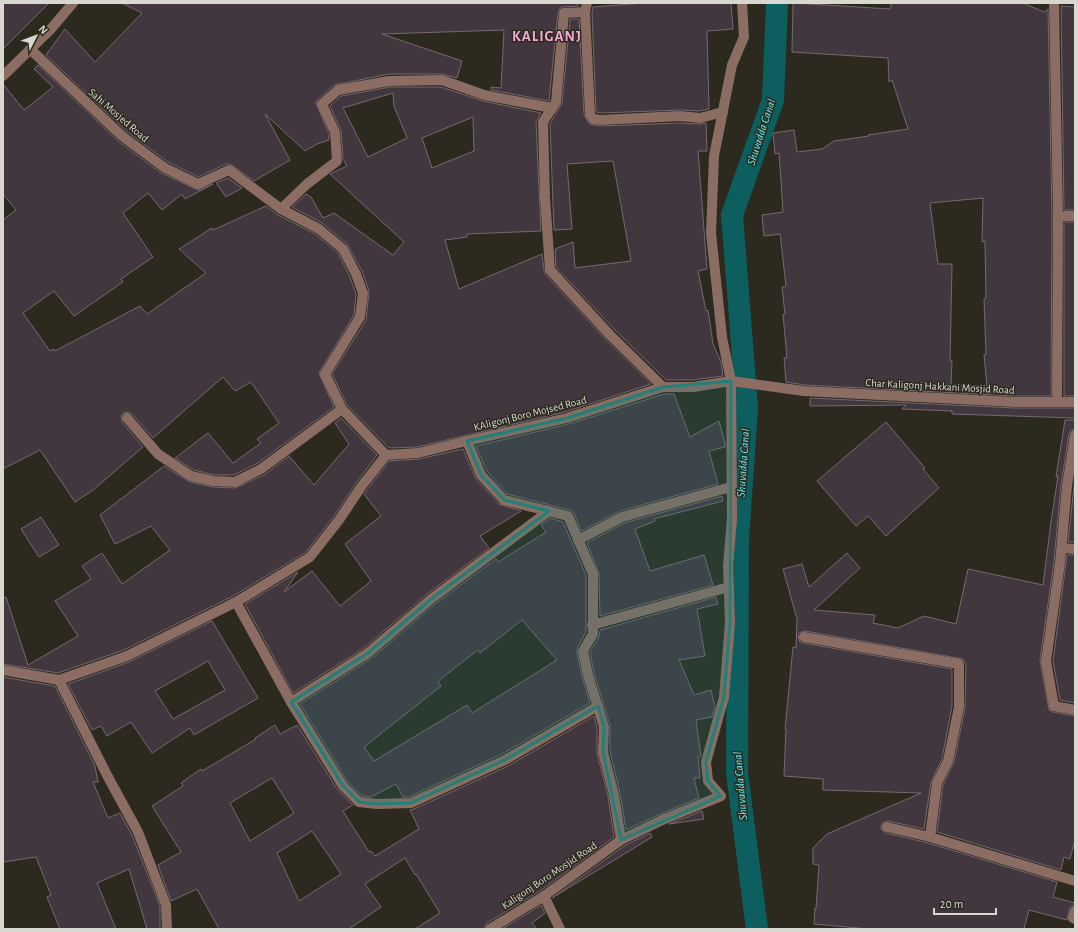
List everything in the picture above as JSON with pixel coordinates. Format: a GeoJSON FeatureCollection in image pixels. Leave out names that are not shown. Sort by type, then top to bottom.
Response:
{"type":"FeatureCollection","features":[{"type":"Feature","properties":{"kind":"street"},"geometry":{"type":"LineString","coordinates":[[3,76],[50,30],[73,3]]}},
{"type":"Feature","properties":{"kind":"street"},"geometry":{"type":"LineString","coordinates":[[592,625],[729,587],[728,566],[732,519],[731,381],[722,337],[711,233],[714,156],[732,65],[744,37],[742,3]]}},
{"type":"Feature","properties":{"kind":"street"},"geometry":{"type":"LineString","coordinates":[[1054,3],[1058,216],[1057,402]]}},
{"type":"Feature","properties":{"kind":"street"},"geometry":{"type":"LineString","coordinates":[[663,387],[610,335],[550,270],[545,197],[543,122],[556,102],[564,13],[586,8],[590,114],[593,119],[601,120],[680,116],[700,118],[722,112]]}},
{"type":"Feature","properties":{"kind":"street","name":"Sahi Mosjed Road"},"geometry":{"type":"LineString","coordinates":[[30,49],[122,136],[166,168],[198,184],[229,170],[281,209]]}},
{"type":"Feature","properties":{"kind":"street"},"geometry":{"type":"LineString","coordinates":[[386,455],[342,409],[325,374],[360,317],[363,293],[356,274],[343,249],[319,229],[281,209],[307,184],[337,161],[335,132],[322,104],[338,90],[389,81],[442,80],[484,95],[552,108]]}},
{"type":"Feature","properties":{"kind":"street"},"geometry":{"type":"LineString","coordinates":[[1058,216],[1075,216]]}},
{"type":"Feature","properties":{"kind":"street","name":"KAligonj Boro Mojsed Road"},"geometry":{"type":"LineString","coordinates":[[578,540],[568,516],[504,500],[481,475],[467,441],[567,418],[663,387],[693,386],[731,381]]}},
{"type":"Feature","properties":{"kind":"street","name":"Char Kaligonj Hakkani Mosjid Road"},"geometry":{"type":"LineString","coordinates":[[731,381],[804,392],[1007,401],[1075,402]]}},
{"type":"Feature","properties":{"kind":"street"},"geometry":{"type":"LineString","coordinates":[[128,418],[158,454],[191,476],[213,481],[235,482],[261,469],[342,409]]}},
{"type":"Feature","properties":{"kind":"street"},"geometry":{"type":"LineString","coordinates":[[1075,435],[1067,486],[1062,548],[1046,661],[1054,706],[1075,710]]}},
{"type":"Feature","properties":{"kind":"street"},"geometry":{"type":"LineString","coordinates":[[3,670],[59,680],[127,656],[236,602],[310,557],[386,455],[418,453],[467,441]]}},
{"type":"Feature","properties":{"kind":"street"},"geometry":{"type":"LineString","coordinates":[[621,840],[614,795],[603,752],[604,727],[588,675],[583,651],[593,634],[593,574],[578,540],[622,517],[731,487]]}},
{"type":"Feature","properties":{"kind":"street"},"geometry":{"type":"LineString","coordinates":[[291,702],[368,653],[431,599],[549,511]]}},
{"type":"Feature","properties":{"kind":"street"},"geometry":{"type":"LineString","coordinates":[[1062,548],[1075,549]]}},
{"type":"Feature","properties":{"kind":"street","name":"Kaligonj Boro Mosjid Road"},"geometry":{"type":"LineString","coordinates":[[490,929],[544,896],[621,840],[662,820],[721,796],[708,781],[706,762],[724,697],[730,623],[729,587]]}},
{"type":"Feature","properties":{"kind":"street"},"geometry":{"type":"LineString","coordinates":[[236,602],[291,702],[343,786],[359,802],[377,804],[411,803],[505,760],[598,706]]}},
{"type":"Feature","properties":{"kind":"street"},"geometry":{"type":"LineString","coordinates":[[804,637],[959,664],[959,707],[948,762],[937,783],[930,837]]}},
{"type":"Feature","properties":{"kind":"street"},"geometry":{"type":"LineString","coordinates":[[59,680],[104,770],[138,832],[166,905],[167,929]]}},
{"type":"Feature","properties":{"kind":"street"},"geometry":{"type":"LineString","coordinates":[[887,827],[930,837],[1075,881]]}},
{"type":"Feature","properties":{"kind":"street"},"geometry":{"type":"LineString","coordinates":[[544,896],[560,929]]}},
{"type":"Feature","properties":{"kind":"street"},"geometry":{"type":"LineString","coordinates":[[1075,911],[1073,918],[1075,919]]}},
{"type":"Feature","properties":{"kind":"highlighted area"},"geometry":{"type":"Polygon","coordinates":[[[731,381],[730,623],[724,697],[706,762],[708,781],[721,796],[621,840],[603,752],[604,727],[598,706],[505,760],[411,803],[377,804],[359,802],[343,786],[291,702],[368,653],[431,599],[549,511],[504,500],[481,475],[467,441],[567,418],[663,387],[731,381]]]}},
{"type":"Feature","properties":{"kind":"building"},"geometry":{"type":"Polygon","coordinates":[[[3,3],[49,3],[3,49],[3,3]]]}},
{"type":"Feature","properties":{"kind":"building"},"geometry":{"type":"Polygon","coordinates":[[[122,3],[578,3],[578,6],[561,7],[558,12],[549,101],[491,90],[491,87],[501,88],[504,30],[382,34],[462,61],[457,78],[442,74],[389,74],[334,85],[318,99],[316,103],[329,134],[329,140],[317,144],[305,151],[265,114],[290,160],[254,181],[230,164],[226,164],[198,177],[168,162],[126,131],[46,55],[65,29],[95,62],[142,13],[122,3]]]}},
{"type":"Feature","properties":{"kind":"building"},"geometry":{"type":"Polygon","coordinates":[[[645,3],[731,3],[733,29],[707,31],[709,109],[699,111],[596,112],[593,7],[645,3]]]}},
{"type":"Feature","properties":{"kind":"building"},"geometry":{"type":"Polygon","coordinates":[[[793,3],[890,9],[892,3],[1023,3],[1044,12],[1048,9],[1052,216],[1051,396],[1015,396],[805,385],[786,382],[784,358],[787,358],[782,287],[786,286],[780,234],[764,236],[762,215],[783,212],[779,153],[775,154],[773,133],[794,130],[797,152],[822,149],[834,141],[908,129],[892,80],[889,82],[888,58],[792,52],[793,3]],[[983,198],[930,203],[938,264],[952,264],[951,385],[987,386],[984,355],[986,354],[984,299],[986,298],[985,241],[982,242],[983,198]]]}},
{"type":"Feature","properties":{"kind":"building"},"geometry":{"type":"Polygon","coordinates":[[[1061,6],[1075,7],[1075,210],[1064,210],[1061,6]]]}},
{"type":"Feature","properties":{"kind":"building"},"geometry":{"type":"Polygon","coordinates":[[[570,19],[579,19],[584,114],[589,124],[601,126],[706,123],[707,151],[698,151],[707,269],[698,271],[706,311],[708,310],[713,344],[721,362],[723,376],[692,380],[666,380],[615,330],[556,267],[555,249],[573,242],[575,268],[631,261],[613,161],[567,164],[572,229],[554,230],[550,124],[562,103],[570,19]]]}},
{"type":"Feature","properties":{"kind":"building"},"geometry":{"type":"Polygon","coordinates":[[[38,65],[118,141],[161,173],[198,190],[213,184],[185,199],[182,194],[162,210],[148,193],[123,213],[153,257],[121,279],[123,282],[74,316],[54,291],[23,313],[50,351],[54,349],[55,351],[140,306],[147,314],[206,273],[179,249],[212,228],[213,230],[266,206],[278,215],[315,234],[338,253],[350,277],[356,294],[354,315],[319,373],[334,407],[258,463],[234,475],[214,475],[194,470],[175,458],[208,433],[233,463],[261,443],[257,439],[279,423],[251,382],[235,391],[223,377],[153,438],[132,414],[129,412],[123,413],[121,416],[122,422],[143,447],[93,490],[75,502],[40,450],[3,469],[3,220],[16,210],[3,194],[3,84],[24,110],[53,87],[34,69],[38,65]]]}},
{"type":"Feature","properties":{"kind":"building"},"geometry":{"type":"Polygon","coordinates":[[[390,87],[441,87],[483,101],[541,113],[536,122],[541,231],[467,234],[467,237],[445,240],[459,289],[542,254],[545,274],[605,339],[651,384],[565,412],[417,447],[389,448],[347,405],[332,374],[366,320],[369,291],[362,271],[347,244],[322,223],[292,207],[306,194],[311,197],[323,218],[334,213],[393,255],[404,242],[330,174],[347,166],[343,159],[341,130],[330,106],[341,96],[390,87]],[[393,93],[343,108],[368,157],[407,138],[394,106],[393,93]],[[473,117],[422,138],[432,168],[474,151],[473,117]]]}},
{"type":"Feature","properties":{"kind":"building"},"geometry":{"type":"Polygon","coordinates":[[[228,178],[242,188],[226,197],[216,183],[228,178]]]}},
{"type":"Feature","properties":{"kind":"building"},"geometry":{"type":"Polygon","coordinates":[[[1064,222],[1075,222],[1075,396],[1064,396],[1064,222]]]}},
{"type":"Feature","properties":{"kind":"building"},"geometry":{"type":"Polygon","coordinates":[[[664,394],[674,394],[690,437],[719,421],[725,447],[709,451],[718,484],[620,511],[581,531],[574,513],[570,510],[507,494],[487,471],[476,446],[569,424],[664,394]]]}},
{"type":"Feature","properties":{"kind":"building"},"geometry":{"type":"Polygon","coordinates":[[[810,398],[1015,408],[1075,408],[1075,418],[952,414],[952,411],[902,409],[906,405],[810,406],[810,398]]]}},
{"type":"Feature","properties":{"kind":"building"},"geometry":{"type":"Polygon","coordinates":[[[341,418],[377,455],[334,516],[306,552],[233,596],[124,650],[58,673],[3,664],[3,598],[6,597],[28,665],[78,636],[55,601],[91,579],[82,566],[102,553],[122,584],[170,550],[151,526],[115,544],[100,515],[164,466],[190,482],[213,487],[235,488],[264,475],[289,456],[314,485],[349,444],[335,423],[341,418]]]}},
{"type":"Feature","properties":{"kind":"building"},"geometry":{"type":"Polygon","coordinates":[[[1065,420],[1075,420],[1075,429],[1070,431],[1069,434],[1061,485],[1054,562],[1040,660],[1049,710],[1075,716],[1075,840],[1070,859],[1064,857],[1061,870],[937,832],[943,785],[954,762],[965,708],[966,664],[963,659],[805,631],[799,633],[798,636],[800,642],[803,643],[952,669],[952,706],[942,759],[931,782],[924,829],[888,821],[882,823],[881,829],[886,833],[928,843],[1057,882],[1053,897],[1075,903],[1075,905],[1071,906],[1069,909],[1067,920],[1029,910],[1024,929],[869,929],[814,924],[819,865],[813,864],[813,848],[827,834],[921,793],[823,790],[823,779],[784,776],[785,729],[793,647],[796,648],[797,619],[783,569],[802,564],[809,587],[847,553],[860,568],[814,610],[875,615],[873,623],[898,628],[924,616],[956,624],[968,569],[1043,585],[1058,476],[1056,477],[1065,420]]]}},
{"type":"Feature","properties":{"kind":"building"},"geometry":{"type":"Polygon","coordinates":[[[886,422],[925,468],[923,469],[939,488],[886,536],[868,516],[856,526],[817,481],[886,422]]]}},
{"type":"Feature","properties":{"kind":"building"},"geometry":{"type":"Polygon","coordinates":[[[463,449],[476,479],[499,504],[521,511],[480,536],[489,548],[427,594],[364,648],[293,693],[245,604],[298,572],[284,592],[312,571],[340,606],[371,581],[345,544],[381,516],[364,494],[389,461],[419,459],[463,449]]]}},
{"type":"Feature","properties":{"kind":"building"},"geometry":{"type":"Polygon","coordinates":[[[1075,477],[1075,542],[1068,542],[1075,477]]]}},
{"type":"Feature","properties":{"kind":"building"},"geometry":{"type":"Polygon","coordinates":[[[722,496],[723,501],[654,519],[655,521],[635,529],[650,571],[704,555],[713,585],[600,616],[599,574],[587,543],[624,523],[722,496]]]}},
{"type":"Feature","properties":{"kind":"building"},"geometry":{"type":"Polygon","coordinates":[[[41,517],[59,545],[39,557],[21,529],[41,517]]]}},
{"type":"Feature","properties":{"kind":"building"},"geometry":{"type":"Polygon","coordinates":[[[550,518],[563,522],[586,575],[586,632],[577,648],[577,652],[590,703],[502,754],[409,797],[403,797],[396,784],[371,797],[362,796],[348,782],[300,704],[372,658],[435,604],[496,559],[498,562],[546,532],[541,525],[550,518]],[[522,620],[480,653],[478,650],[438,681],[441,686],[364,747],[374,761],[467,705],[472,713],[557,660],[522,620]]]}},
{"type":"Feature","properties":{"kind":"building"},"geometry":{"type":"Polygon","coordinates":[[[1067,555],[1075,555],[1075,703],[1060,700],[1053,661],[1067,555]]]}},
{"type":"Feature","properties":{"kind":"building"},"geometry":{"type":"Polygon","coordinates":[[[716,597],[718,604],[697,609],[705,656],[679,660],[694,695],[711,690],[715,707],[712,717],[696,720],[701,756],[698,757],[700,778],[694,778],[699,798],[626,830],[620,793],[610,751],[610,725],[594,673],[590,652],[599,637],[600,630],[716,597]]]}},
{"type":"Feature","properties":{"kind":"building"},"geometry":{"type":"Polygon","coordinates":[[[212,621],[258,698],[194,735],[190,728],[152,753],[131,722],[107,736],[101,726],[92,730],[68,684],[129,662],[212,621]],[[208,661],[155,691],[173,719],[225,690],[208,661]]]}},
{"type":"Feature","properties":{"kind":"building"},"geometry":{"type":"Polygon","coordinates":[[[3,677],[55,686],[95,766],[98,782],[93,782],[108,818],[120,813],[132,835],[160,906],[160,929],[147,929],[129,869],[97,883],[116,929],[60,929],[47,897],[51,895],[36,857],[3,862],[3,677]]]}},
{"type":"Feature","properties":{"kind":"building"},"geometry":{"type":"Polygon","coordinates":[[[594,716],[597,728],[597,753],[608,796],[614,837],[540,891],[487,923],[484,929],[415,929],[440,913],[405,858],[365,884],[381,907],[349,929],[219,929],[197,889],[171,901],[158,865],[181,852],[152,806],[183,786],[181,783],[201,769],[202,771],[256,739],[255,738],[275,725],[280,734],[297,725],[337,789],[353,805],[343,811],[369,852],[371,851],[375,856],[419,829],[410,810],[508,766],[594,716]],[[272,778],[230,803],[250,841],[294,813],[272,778]],[[312,831],[277,853],[299,901],[341,874],[312,831]]]}},
{"type":"Feature","properties":{"kind":"building"},"geometry":{"type":"Polygon","coordinates":[[[702,811],[704,819],[669,824],[702,811]]]}},
{"type":"Feature","properties":{"kind":"building"},"geometry":{"type":"Polygon","coordinates":[[[650,833],[652,837],[552,898],[624,846],[650,833]]]}},
{"type":"Feature","properties":{"kind":"building"},"geometry":{"type":"Polygon","coordinates":[[[541,905],[545,913],[532,923],[537,929],[502,929],[541,905]]]}},
{"type":"Feature","properties":{"kind":"waterway","name":"Shuvadda Canal"},"geometry":{"type":"LineString","coordinates":[[757,929],[737,773],[738,539],[747,408],[732,215],[773,100],[777,3]]}},
{"type":"Feature","properties":{"kind":"district","name":"KALIGANJ"},"geometry":{"type":"Point","coordinates":[547,36]}}]}
